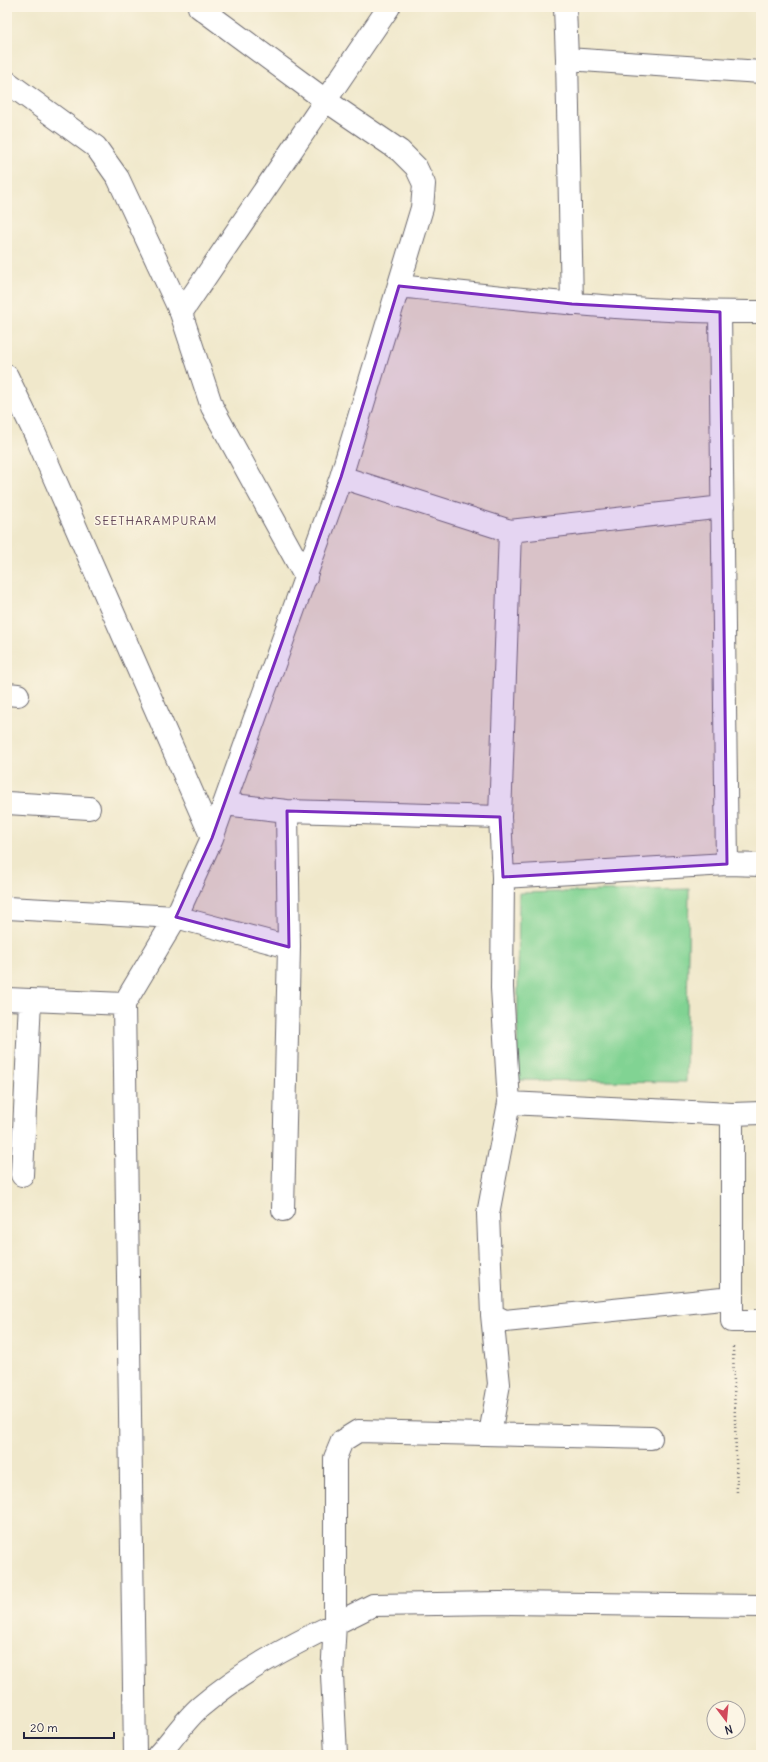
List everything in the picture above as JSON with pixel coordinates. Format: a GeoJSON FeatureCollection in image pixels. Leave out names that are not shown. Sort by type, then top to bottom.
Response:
{"type":"FeatureCollection","features":[{"type":"Feature","properties":{"kind":"street"},"geometry":{"type":"LineString","coordinates":[[135,1755],[124,1004],[176,917],[212,838],[341,477],[422,208],[424,184],[416,168],[400,150],[325,100],[201,7]]}},
{"type":"Feature","properties":{"kind":"street"},"geometry":{"type":"LineString","coordinates":[[181,313],[389,7]]}},
{"type":"Feature","properties":{"kind":"street"},"geometry":{"type":"LineString","coordinates":[[565,7],[572,304]]}},
{"type":"Feature","properties":{"kind":"street"},"geometry":{"type":"LineString","coordinates":[[567,59],[761,72]]}},
{"type":"Feature","properties":{"kind":"street"},"geometry":{"type":"LineString","coordinates":[[7,82],[96,147],[121,184],[181,313],[212,407],[306,578]]}},
{"type":"Feature","properties":{"kind":"street"},"geometry":{"type":"LineString","coordinates":[[399,286],[572,304],[720,312],[761,312]]}},
{"type":"Feature","properties":{"kind":"street"},"geometry":{"type":"LineString","coordinates":[[720,312],[727,864]]}},
{"type":"Feature","properties":{"kind":"street"},"geometry":{"type":"LineString","coordinates":[[7,376],[35,434],[212,838]]}},
{"type":"Feature","properties":{"kind":"street"},"geometry":{"type":"LineString","coordinates":[[341,477],[510,531],[723,508]]}},
{"type":"Feature","properties":{"kind":"street"},"geometry":{"type":"LineString","coordinates":[[490,1434],[499,1384],[492,1315],[488,1214],[509,1103],[502,988],[503,878],[500,816],[510,531]]}},
{"type":"Feature","properties":{"kind":"street"},"geometry":{"type":"LineString","coordinates":[[7,803],[89,808]]}},
{"type":"Feature","properties":{"kind":"street"},"geometry":{"type":"LineString","coordinates":[[224,804],[287,811],[500,816]]}},
{"type":"Feature","properties":{"kind":"street"},"geometry":{"type":"LineString","coordinates":[[283,1210],[289,947],[287,811]]}},
{"type":"Feature","properties":{"kind":"street"},"geometry":{"type":"LineString","coordinates":[[503,878],[727,864],[761,865]]}},
{"type":"Feature","properties":{"kind":"street"},"geometry":{"type":"LineString","coordinates":[[7,908],[176,917],[289,947]]}},
{"type":"Feature","properties":{"kind":"street"},"geometry":{"type":"LineString","coordinates":[[7,999],[124,1004]]}},
{"type":"Feature","properties":{"kind":"street"},"geometry":{"type":"LineString","coordinates":[[22,1175],[30,1000]]}},
{"type":"Feature","properties":{"kind":"street"},"geometry":{"type":"LineString","coordinates":[[509,1103],[732,1114],[761,1113]]}},
{"type":"Feature","properties":{"kind":"street"},"geometry":{"type":"LineString","coordinates":[[732,1114],[732,1321],[761,1321]]}},
{"type":"Feature","properties":{"kind":"street"},"geometry":{"type":"LineString","coordinates":[[492,1315],[505,1321],[732,1298]]}},
{"type":"Feature","properties":{"kind":"street"},"geometry":{"type":"LineString","coordinates":[[336,1755],[332,1675],[336,1624],[335,1458],[342,1441],[358,1431],[651,1438]]}},
{"type":"Feature","properties":{"kind":"street"},"geometry":{"type":"LineString","coordinates":[[158,1755],[199,1708],[247,1671],[294,1644],[373,1606],[500,1603],[761,1606]]}},
{"type":"Feature","properties":{"kind":"path"},"geometry":{"type":"LineString","coordinates":[[732,1321],[737,1493]]}},
{"type":"Feature","properties":{"kind":"highlighted area"},"geometry":{"type":"Polygon","coordinates":[[[399,286],[572,304],[720,312],[727,864],[503,877],[500,817],[287,811],[289,947],[176,917],[212,838],[341,477],[399,286]]]}},
{"type":"Feature","properties":{"kind":"green space"},"geometry":{"type":"Polygon","coordinates":[[[689,889],[686,1082],[517,1080],[519,893],[689,889]]]}},
{"type":"Feature","properties":{"kind":"district","name":"SEETHARAMPURAM"},"geometry":{"type":"Point","coordinates":[156,520]}}]}
